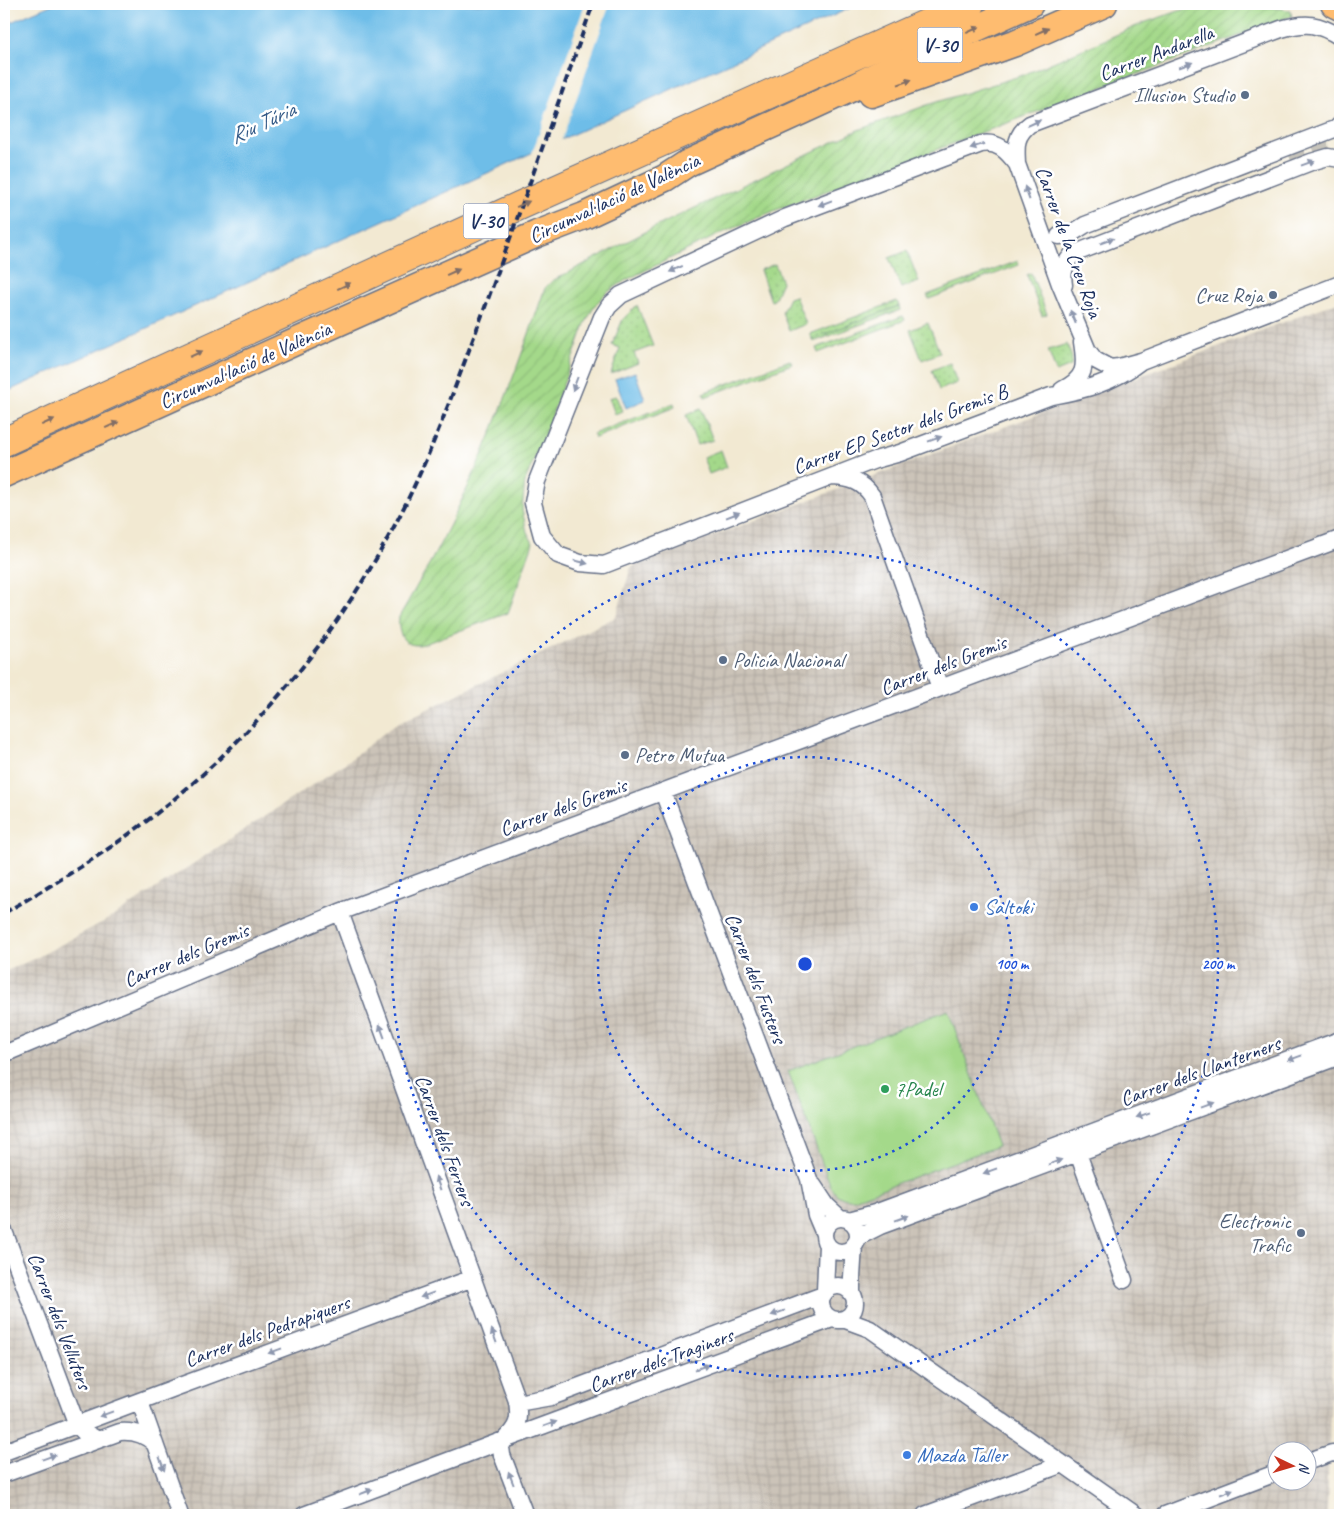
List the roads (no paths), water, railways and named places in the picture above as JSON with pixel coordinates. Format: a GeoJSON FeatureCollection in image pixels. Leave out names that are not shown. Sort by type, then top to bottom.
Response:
{"type":"FeatureCollection","features":[{"type":"Feature","properties":{"kind":"highway","name":"Circumval·lació de València"},"geometry":{"type":"LineString","coordinates":[[4,442],[510,210],[970,4]]}},
{"type":"Feature","properties":{"kind":"highway","name":"Circumval·lació de València"},"geometry":{"type":"LineString","coordinates":[[4,474],[537,234],[584,216],[665,178],[688,163],[1030,4]]}},
{"type":"Feature","properties":{"kind":"highway"},"geometry":{"type":"LineString","coordinates":[[665,178],[693,173],[862,97],[1015,43],[1104,4]]}},
{"type":"Feature","properties":{"kind":"highway"},"geometry":{"type":"LineString","coordinates":[[1334,4],[1340,7]]}},
{"type":"Feature","properties":{"kind":"street","name":"Carrer Andarella"},"geometry":{"type":"LineString","coordinates":[[1017,164],[1017,142],[1020,133],[1030,124],[1281,29],[1313,24],[1327,29],[1340,37]]}},
{"type":"Feature","properties":{"kind":"street"},"geometry":{"type":"LineString","coordinates":[[1059,236],[1069,235],[1085,224],[1338,128],[1340,125]]}},
{"type":"Feature","properties":{"kind":"street","name":"Carrer EP Sector dels Gremis B"},"geometry":{"type":"LineString","coordinates":[[1017,164],[1007,150],[997,145],[981,144],[784,218],[622,295],[609,306],[602,317],[538,481],[533,504],[542,536],[558,555],[580,563],[604,565],[875,460],[900,453],[1051,396],[1075,392],[1117,377],[1140,361],[1278,309]]}},
{"type":"Feature","properties":{"kind":"street"},"geometry":{"type":"LineString","coordinates":[[1066,297],[1063,279],[1064,267],[1073,254],[1312,162],[1328,157],[1340,159]]}},
{"type":"Feature","properties":{"kind":"street"},"geometry":{"type":"LineString","coordinates":[[1038,222],[1059,236],[1069,239],[1077,238],[1290,158]]}},
{"type":"Feature","properties":{"kind":"street","name":"Carrer de la Creu Roja"},"geometry":{"type":"LineString","coordinates":[[1017,164],[1088,351],[1094,360],[1110,368],[1140,361]]}},
{"type":"Feature","properties":{"kind":"street"},"geometry":{"type":"LineString","coordinates":[[1278,309],[1340,276]]}},
{"type":"Feature","properties":{"kind":"street"},"geometry":{"type":"LineString","coordinates":[[1278,309],[1340,284]]}},
{"type":"Feature","properties":{"kind":"street"},"geometry":{"type":"LineString","coordinates":[[1278,309],[1306,306],[1340,294]]}},
{"type":"Feature","properties":{"kind":"street","name":"Carrer de la Creu Roja"},"geometry":{"type":"LineString","coordinates":[[1051,396],[1077,382],[1081,376],[1084,357],[1081,336]]}},
{"type":"Feature","properties":{"kind":"street"},"geometry":{"type":"LineString","coordinates":[[872,496],[872,479],[876,470],[881,464],[900,453]]}},
{"type":"Feature","properties":{"kind":"street"},"geometry":{"type":"LineString","coordinates":[[831,477],[854,479],[867,489],[872,496],[940,688]]}},
{"type":"Feature","properties":{"kind":"street","name":"Carrer dels Gremis"},"geometry":{"type":"LineString","coordinates":[[4,1054],[340,912],[1340,539]]}},
{"type":"Feature","properties":{"kind":"street","name":"Carrer dels Fusters"},"geometry":{"type":"LineString","coordinates":[[663,792],[809,1179],[816,1215],[826,1239],[824,1293]]}},
{"type":"Feature","properties":{"kind":"street","name":"Carrer dels Ferrers"},"geometry":{"type":"LineString","coordinates":[[340,912],[517,1403]]}},
{"type":"Feature","properties":{"kind":"street","name":"Carrer dels Llanterners"},"geometry":{"type":"LineString","coordinates":[[856,1241],[880,1226],[1340,1040]]}},
{"type":"Feature","properties":{"kind":"street","name":"Carrer dels Llanterners"},"geometry":{"type":"LineString","coordinates":[[844,1219],[875,1213],[1076,1147],[1340,1056]]}},
{"type":"Feature","properties":{"kind":"street"},"geometry":{"type":"LineString","coordinates":[[1076,1147],[1124,1280]]}},
{"type":"Feature","properties":{"kind":"street","name":"Carrer dels Fusters"},"geometry":{"type":"LineString","coordinates":[[809,1179],[827,1206],[844,1219]]}},
{"type":"Feature","properties":{"kind":"street"},"geometry":{"type":"LineString","coordinates":[[838,1319],[851,1313],[854,1299],[852,1277],[856,1241],[856,1228],[844,1219],[829,1223],[826,1239],[831,1248],[841,1252],[846,1251],[856,1241]]}},
{"type":"Feature","properties":{"kind":"street","name":"Carrer dels Velluters"},"geometry":{"type":"LineString","coordinates":[[4,1231],[76,1425]]}},
{"type":"Feature","properties":{"kind":"street","name":"Carrer dels Pedrapiquers"},"geometry":{"type":"LineString","coordinates":[[4,1452],[473,1278]]}},
{"type":"Feature","properties":{"kind":"street"},"geometry":{"type":"LineString","coordinates":[[891,1343],[871,1322],[844,1287],[834,1286],[824,1293],[821,1300],[822,1309],[828,1317],[862,1325],[891,1343],[1136,1515]]}},
{"type":"Feature","properties":{"kind":"street","name":"Carrer dels Traginers"},"geometry":{"type":"LineString","coordinates":[[517,1403],[551,1397],[824,1293]]}},
{"type":"Feature","properties":{"kind":"street","name":"Carrer dels Traginers"},"geometry":{"type":"LineString","coordinates":[[304,1515],[838,1319]]}},
{"type":"Feature","properties":{"kind":"street"},"geometry":{"type":"LineString","coordinates":[[140,1402],[180,1515]]}},
{"type":"Feature","properties":{"kind":"street"},"geometry":{"type":"LineString","coordinates":[[517,1403],[519,1412],[518,1423],[501,1446],[502,1455],[525,1515]]}},
{"type":"Feature","properties":{"kind":"street"},"geometry":{"type":"LineString","coordinates":[[76,1425],[98,1440]]}},
{"type":"Feature","properties":{"kind":"street"},"geometry":{"type":"LineString","coordinates":[[4,1474],[120,1432],[142,1434],[155,1444]]}},
{"type":"Feature","properties":{"kind":"street"},"geometry":{"type":"LineString","coordinates":[[1316,1458],[1332,1452],[1340,1454]]}},
{"type":"Feature","properties":{"kind":"street"},"geometry":{"type":"LineString","coordinates":[[925,1515],[1063,1464]]}},
{"type":"Feature","properties":{"kind":"street"},"geometry":{"type":"LineString","coordinates":[[1165,1515],[1266,1478]]}},
{"type":"Feature","properties":{"kind":"water","name":"Riu Túria"},"geometry":{"type":"Polygon","coordinates":[[[53,4],[859,4],[4,393],[4,25],[53,4]]]}},
{"type":"Feature","properties":{"kind":"water"},"geometry":{"type":"Polygon","coordinates":[[[635,372],[645,400],[626,408],[615,379],[635,372]]]}},
{"type":"Feature","properties":{"kind":"tunnel"},"geometry":{"type":"LineString","coordinates":[[1290,158],[1321,148],[1340,148]]}},
{"type":"Feature","properties":{"kind":"railway"},"geometry":{"type":"LineString","coordinates":[[4,913],[71,873],[136,829],[209,768],[244,735],[276,699],[335,624],[361,584],[400,515],[427,458],[498,272],[593,4]]}},
{"type":"Feature","properties":{"kind":"place","name":"Illusion Studio"},"geometry":{"type":"Point","coordinates":[1245,95]}},
{"type":"Feature","properties":{"kind":"place","name":"Cruz Roja"},"geometry":{"type":"Point","coordinates":[1273,295]}},
{"type":"Feature","properties":{"kind":"place","name":"Policía Nacional"},"geometry":{"type":"Point","coordinates":[723,660]}},
{"type":"Feature","properties":{"kind":"place","name":"Petro Mutua"},"geometry":{"type":"Point","coordinates":[625,755]}},
{"type":"Feature","properties":{"kind":"place","name":"Saltoki"},"geometry":{"type":"Point","coordinates":[974,907]}},
{"type":"Feature","properties":{"kind":"place","name":"7Padel"},"geometry":{"type":"Point","coordinates":[885,1089]}},
{"type":"Feature","properties":{"kind":"place","name":"Electronic Trafic"},"geometry":{"type":"Point","coordinates":[1301,1233]}},
{"type":"Feature","properties":{"kind":"place","name":"Mazda Taller"},"geometry":{"type":"Point","coordinates":[907,1455]}}]}
